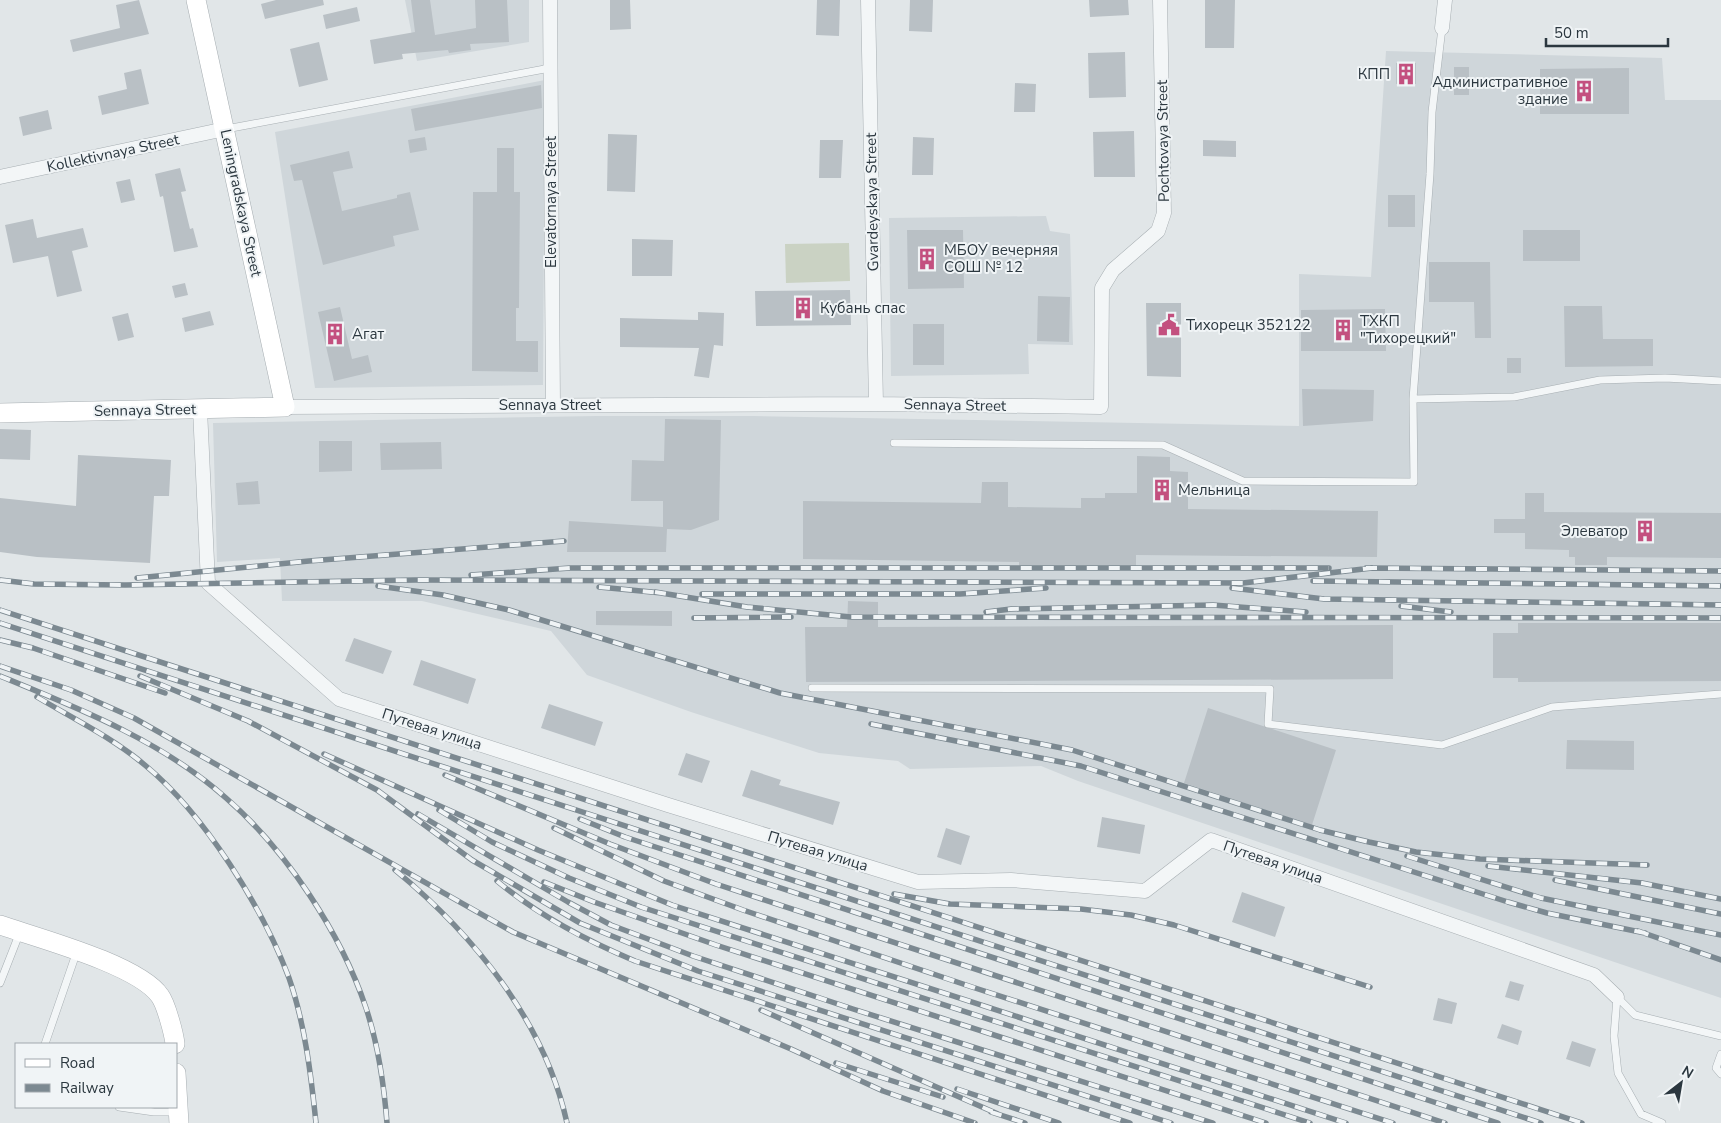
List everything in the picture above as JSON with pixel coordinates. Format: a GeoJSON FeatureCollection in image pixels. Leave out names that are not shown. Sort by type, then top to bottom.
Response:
{"type":"FeatureCollection","features":[{"type":"Feature","properties":{"kind":"street","name":"Leningradskaya Street"},"geometry":{"type":"LineString","coordinates":[[196,0],[286,407]]}},
{"type":"Feature","properties":{"kind":"street","name":"Elevatornaya Street"},"geometry":{"type":"LineString","coordinates":[[550,0],[553,405]]}},
{"type":"Feature","properties":{"kind":"street","name":"Gvardeyskaya Street"},"geometry":{"type":"LineString","coordinates":[[868,0],[876,404]]}},
{"type":"Feature","properties":{"kind":"street","name":"Pochtovaya Street"},"geometry":{"type":"LineString","coordinates":[[1101,407],[1102,288],[1113,270],[1158,231],[1164,213],[1160,0]]}},
{"type":"Feature","properties":{"kind":"street"},"geometry":{"type":"LineString","coordinates":[[1442,28],[1445,0]]}},
{"type":"Feature","properties":{"kind":"street","name":"Kollektivnaya Street"},"geometry":{"type":"LineString","coordinates":[[0,177],[225,129]]}},
{"type":"Feature","properties":{"kind":"street","name":"Sennaya Street"},"geometry":{"type":"LineString","coordinates":[[0,412],[553,405],[876,404],[1101,407]]}},
{"type":"Feature","properties":{"kind":"street","name":"Путевая улица"},"geometry":{"type":"LineString","coordinates":[[200,409],[208,583],[339,699],[668,805],[918,882],[1011,880],[1145,891],[1211,840],[1594,975],[1617,997]]}},
{"type":"Feature","properties":{"kind":"street"},"geometry":{"type":"LineString","coordinates":[[0,925],[77,951],[132,973],[161,996],[174,1043]]}},
{"type":"Feature","properties":{"kind":"street"},"geometry":{"type":"LineString","coordinates":[[178,1102],[179,1117]]}},
{"type":"Feature","properties":{"kind":"lane"},"geometry":{"type":"LineString","coordinates":[[894,443],[1163,445],[1243,481],[1414,482],[1413,399],[1430,174],[1432,112],[1442,28]]}},
{"type":"Feature","properties":{"kind":"lane"},"geometry":{"type":"LineString","coordinates":[[225,129],[550,68]]}},
{"type":"Feature","properties":{"kind":"lane"},"geometry":{"type":"LineString","coordinates":[[1413,399],[1514,397],[1600,380],[1665,378],[1721,381]]}},
{"type":"Feature","properties":{"kind":"lane"},"geometry":{"type":"LineString","coordinates":[[812,688],[1270,689],[1268,724],[1442,745],[1552,707],[1721,694]]}},
{"type":"Feature","properties":{"kind":"lane"},"geometry":{"type":"LineString","coordinates":[[0,983],[20,932]]}},
{"type":"Feature","properties":{"kind":"lane"},"geometry":{"type":"LineString","coordinates":[[45,1043],[77,951]]}},
{"type":"Feature","properties":{"kind":"lane"},"geometry":{"type":"LineString","coordinates":[[1617,997],[1635,1015],[1721,1036]]}},
{"type":"Feature","properties":{"kind":"lane"},"geometry":{"type":"LineString","coordinates":[[1617,997],[1614,1036],[1618,1073],[1641,1114],[1662,1123]]}},
{"type":"Feature","properties":{"kind":"lane"},"geometry":{"type":"LineString","coordinates":[[1721,1054],[1716,1068],[1721,1074]]}},
{"type":"Feature","properties":{"kind":"lane"},"geometry":{"type":"LineString","coordinates":[[126,1108],[179,1117]]}},
{"type":"Feature","properties":{"kind":"shaded area"},"geometry":{"type":"Polygon","coordinates":[[[405,0],[529,0],[529,42],[417,61],[405,0]]]}},
{"type":"Feature","properties":{"kind":"shaded area","name":"ТХКП \"Тихорецкий\""},"geometry":{"type":"Polygon","coordinates":[[[1386,51],[1662,58],[1665,100],[1721,100],[1721,998],[1078,781],[1041,766],[910,769],[898,761],[819,753],[691,712],[587,675],[551,631],[422,601],[282,601],[280,558],[217,562],[213,423],[597,416],[754,416],[1299,426],[1299,274],[1371,277],[1386,51]]]}},
{"type":"Feature","properties":{"kind":"shaded area"},"geometry":{"type":"Polygon","coordinates":[[[545,80],[543,385],[315,388],[275,132],[545,80]]]}},
{"type":"Feature","properties":{"kind":"shaded area"},"geometry":{"type":"Polygon","coordinates":[[[1046,216],[1050,231],[1070,234],[1073,345],[1028,344],[1029,374],[891,376],[889,218],[1046,216]]]}},
{"type":"Feature","properties":{"kind":"green space"},"geometry":{"type":"Polygon","coordinates":[[[849,243],[850,281],[786,283],[785,244],[849,243]]]}},
{"type":"Feature","properties":{"kind":"building"},"geometry":{"type":"Polygon","coordinates":[[[139,0],[149,34],[73,52],[70,40],[120,28],[116,5],[139,0]]]}},
{"type":"Feature","properties":{"kind":"building"},"geometry":{"type":"Polygon","coordinates":[[[276,0],[323,0],[324,5],[265,19],[261,4],[276,0]]]}},
{"type":"Feature","properties":{"kind":"building"},"geometry":{"type":"Polygon","coordinates":[[[411,0],[430,0],[435,35],[476,28],[475,0],[507,0],[509,42],[470,44],[471,50],[449,53],[448,50],[402,54],[403,59],[374,64],[370,40],[415,32],[411,0]]]}},
{"type":"Feature","properties":{"kind":"building"},"geometry":{"type":"Polygon","coordinates":[[[610,0],[630,0],[631,29],[610,30],[610,0]]]}},
{"type":"Feature","properties":{"kind":"building"},"geometry":{"type":"Polygon","coordinates":[[[817,0],[840,0],[839,36],[816,35],[817,0]]]}},
{"type":"Feature","properties":{"kind":"building"},"geometry":{"type":"Polygon","coordinates":[[[910,0],[933,0],[932,32],[909,31],[910,0]]]}},
{"type":"Feature","properties":{"kind":"building"},"geometry":{"type":"Polygon","coordinates":[[[1089,0],[1128,0],[1129,15],[1090,17],[1089,0]]]}},
{"type":"Feature","properties":{"kind":"building"},"geometry":{"type":"Polygon","coordinates":[[[1205,0],[1235,0],[1234,48],[1205,48],[1205,0]]]}},
{"type":"Feature","properties":{"kind":"building"},"geometry":{"type":"Polygon","coordinates":[[[357,7],[360,21],[326,29],[323,15],[357,7]]]}},
{"type":"Feature","properties":{"kind":"building"},"geometry":{"type":"Polygon","coordinates":[[[319,42],[328,80],[299,87],[290,49],[319,42]]]}},
{"type":"Feature","properties":{"kind":"building"},"geometry":{"type":"Polygon","coordinates":[[[1125,52],[1126,97],[1089,98],[1088,53],[1125,52]]]}},
{"type":"Feature","properties":{"kind":"building","name":"КПП"},"geometry":{"type":"Polygon","coordinates":[[[1396,63],[1416,63],[1416,84],[1396,84],[1396,63]]]}},
{"type":"Feature","properties":{"kind":"building"},"geometry":{"type":"Polygon","coordinates":[[[1454,67],[1469,67],[1469,95],[1454,95],[1454,67]]]}},
{"type":"Feature","properties":{"kind":"building","name":"Административное здание"},"geometry":{"type":"Polygon","coordinates":[[[1629,68],[1629,114],[1540,114],[1540,69],[1629,68]]]}},
{"type":"Feature","properties":{"kind":"building"},"geometry":{"type":"Polygon","coordinates":[[[141,69],[149,104],[102,115],[98,96],[127,89],[124,73],[141,69]]]}},
{"type":"Feature","properties":{"kind":"building"},"geometry":{"type":"Polygon","coordinates":[[[1015,83],[1036,84],[1035,112],[1014,112],[1015,83]]]}},
{"type":"Feature","properties":{"kind":"building"},"geometry":{"type":"Polygon","coordinates":[[[541,85],[542,108],[415,131],[411,109],[541,85]]]}},
{"type":"Feature","properties":{"kind":"building"},"geometry":{"type":"Polygon","coordinates":[[[48,110],[52,129],[23,136],[19,117],[48,110]]]}},
{"type":"Feature","properties":{"kind":"building"},"geometry":{"type":"Polygon","coordinates":[[[1134,131],[1135,177],[1094,177],[1093,132],[1134,131]]]}},
{"type":"Feature","properties":{"kind":"building"},"geometry":{"type":"Polygon","coordinates":[[[608,134],[637,135],[635,192],[607,191],[608,134]]]}},
{"type":"Feature","properties":{"kind":"building"},"geometry":{"type":"Polygon","coordinates":[[[425,137],[427,150],[410,153],[408,140],[425,137]]]}},
{"type":"Feature","properties":{"kind":"building"},"geometry":{"type":"Polygon","coordinates":[[[913,137],[934,138],[933,175],[912,175],[913,137]]]}},
{"type":"Feature","properties":{"kind":"building"},"geometry":{"type":"Polygon","coordinates":[[[820,140],[843,140],[841,178],[819,178],[820,140]]]}},
{"type":"Feature","properties":{"kind":"building"},"geometry":{"type":"Polygon","coordinates":[[[1203,140],[1236,141],[1236,157],[1203,156],[1203,140]]]}},
{"type":"Feature","properties":{"kind":"building"},"geometry":{"type":"Polygon","coordinates":[[[497,148],[514,148],[514,192],[520,192],[519,308],[516,308],[516,341],[538,341],[538,372],[472,371],[473,192],[497,192],[497,148]]]}},
{"type":"Feature","properties":{"kind":"building"},"geometry":{"type":"Polygon","coordinates":[[[349,151],[353,168],[333,172],[342,211],[397,198],[397,195],[410,192],[419,230],[393,236],[395,246],[323,265],[302,180],[294,181],[290,165],[349,151]]]}},
{"type":"Feature","properties":{"kind":"building"},"geometry":{"type":"Polygon","coordinates":[[[180,168],[186,191],[181,192],[190,229],[193,228],[198,247],[174,252],[163,196],[160,197],[155,174],[180,168]]]}},
{"type":"Feature","properties":{"kind":"building"},"geometry":{"type":"Polygon","coordinates":[[[130,179],[135,200],[121,203],[116,182],[130,179]]]}},
{"type":"Feature","properties":{"kind":"building"},"geometry":{"type":"Polygon","coordinates":[[[1388,195],[1415,195],[1415,227],[1388,227],[1388,195]]]}},
{"type":"Feature","properties":{"kind":"building"},"geometry":{"type":"Polygon","coordinates":[[[33,219],[37,238],[83,228],[88,247],[72,251],[82,291],[57,297],[48,256],[13,263],[5,225],[33,219]]]}},
{"type":"Feature","properties":{"kind":"building","name":"МБОУ вечерняя СОШ № 12"},"geometry":{"type":"Polygon","coordinates":[[[907,230],[963,230],[964,288],[908,289],[907,230]]]}},
{"type":"Feature","properties":{"kind":"building"},"geometry":{"type":"Polygon","coordinates":[[[1523,230],[1580,230],[1580,261],[1523,261],[1523,230]]]}},
{"type":"Feature","properties":{"kind":"building"},"geometry":{"type":"Polygon","coordinates":[[[632,239],[673,240],[672,276],[632,276],[632,239]]]}},
{"type":"Feature","properties":{"kind":"building"},"geometry":{"type":"Polygon","coordinates":[[[1429,262],[1490,262],[1491,338],[1475,338],[1474,302],[1429,302],[1429,262]]]}},
{"type":"Feature","properties":{"kind":"building"},"geometry":{"type":"Polygon","coordinates":[[[185,283],[188,295],[175,298],[172,286],[185,283]]]}},
{"type":"Feature","properties":{"kind":"building","name":"Кубань спас"},"geometry":{"type":"Polygon","coordinates":[[[850,290],[851,325],[756,326],[755,291],[850,290]]]}},
{"type":"Feature","properties":{"kind":"building"},"geometry":{"type":"Polygon","coordinates":[[[1038,296],[1070,297],[1069,342],[1037,341],[1038,296]]]}},
{"type":"Feature","properties":{"kind":"building"},"geometry":{"type":"Polygon","coordinates":[[[1146,303],[1181,303],[1181,377],[1147,376],[1146,303]]]}},
{"type":"Feature","properties":{"kind":"building"},"geometry":{"type":"Polygon","coordinates":[[[1564,306],[1602,306],[1603,339],[1653,339],[1653,366],[1565,367],[1564,306]]]}},
{"type":"Feature","properties":{"kind":"building","name":"Агат"},"geometry":{"type":"Polygon","coordinates":[[[340,307],[352,359],[368,355],[372,372],[334,381],[318,312],[340,307]]]}},
{"type":"Feature","properties":{"kind":"building","name":"ТХКП \"Тихорецкий\""},"geometry":{"type":"Polygon","coordinates":[[[1385,309],[1386,351],[1301,351],[1301,310],[1385,309]]]}},
{"type":"Feature","properties":{"kind":"building"},"geometry":{"type":"Polygon","coordinates":[[[210,311],[214,325],[185,332],[182,318],[210,311]]]}},
{"type":"Feature","properties":{"kind":"building"},"geometry":{"type":"Polygon","coordinates":[[[698,312],[724,313],[723,346],[714,345],[709,378],[694,376],[699,348],[620,347],[620,318],[698,320],[698,312]]]}},
{"type":"Feature","properties":{"kind":"building"},"geometry":{"type":"Polygon","coordinates":[[[128,313],[134,337],[118,341],[112,317],[128,313]]]}},
{"type":"Feature","properties":{"kind":"building"},"geometry":{"type":"Polygon","coordinates":[[[913,324],[944,324],[944,365],[913,365],[913,324]]]}},
{"type":"Feature","properties":{"kind":"building"},"geometry":{"type":"Polygon","coordinates":[[[1507,358],[1521,358],[1521,373],[1507,373],[1507,358]]]}},
{"type":"Feature","properties":{"kind":"building"},"geometry":{"type":"Polygon","coordinates":[[[1302,389],[1374,390],[1373,421],[1303,426],[1302,389]]]}},
{"type":"Feature","properties":{"kind":"building"},"geometry":{"type":"Polygon","coordinates":[[[665,419],[721,420],[719,520],[691,530],[667,529],[666,552],[567,552],[569,521],[663,527],[663,501],[631,501],[632,460],[664,461],[665,419]]]}},
{"type":"Feature","properties":{"kind":"building"},"geometry":{"type":"Polygon","coordinates":[[[0,429],[31,430],[30,460],[0,459],[0,429]]]}},
{"type":"Feature","properties":{"kind":"building"},"geometry":{"type":"Polygon","coordinates":[[[319,441],[352,441],[352,471],[319,472],[319,441]]]}},
{"type":"Feature","properties":{"kind":"building"},"geometry":{"type":"Polygon","coordinates":[[[441,442],[442,469],[381,470],[380,443],[441,442]]]}},
{"type":"Feature","properties":{"kind":"building"},"geometry":{"type":"Polygon","coordinates":[[[78,455],[171,460],[169,496],[154,496],[150,563],[37,557],[0,552],[0,498],[76,506],[78,455]]]}},
{"type":"Feature","properties":{"kind":"building"},"geometry":{"type":"Polygon","coordinates":[[[1137,456],[1170,457],[1170,471],[1188,472],[1188,509],[1378,511],[1377,557],[1136,555],[1136,567],[1019,566],[1019,562],[803,559],[803,501],[981,503],[982,482],[1008,482],[1008,507],[1081,508],[1081,498],[1105,498],[1105,493],[1137,493],[1137,456]]]}},
{"type":"Feature","properties":{"kind":"building"},"geometry":{"type":"Polygon","coordinates":[[[258,481],[260,504],[238,505],[236,483],[258,481]]]}},
{"type":"Feature","properties":{"kind":"building","name":"Элеватор"},"geometry":{"type":"Polygon","coordinates":[[[1525,493],[1544,493],[1544,512],[1721,513],[1721,558],[1607,557],[1607,565],[1575,565],[1575,557],[1569,557],[1569,550],[1525,549],[1525,533],[1494,533],[1494,519],[1525,519],[1525,493]]]}},
{"type":"Feature","properties":{"kind":"building"},"geometry":{"type":"Polygon","coordinates":[[[848,601],[878,602],[878,627],[1393,625],[1393,679],[806,682],[805,627],[847,627],[848,601]]]}},
{"type":"Feature","properties":{"kind":"building"},"geometry":{"type":"Polygon","coordinates":[[[596,611],[672,611],[672,626],[596,625],[596,611]]]}},
{"type":"Feature","properties":{"kind":"building"},"geometry":{"type":"Polygon","coordinates":[[[1518,623],[1721,623],[1721,681],[1518,682],[1518,678],[1493,678],[1493,633],[1518,633],[1518,623]]]}},
{"type":"Feature","properties":{"kind":"building"},"geometry":{"type":"Polygon","coordinates":[[[354,638],[392,651],[383,674],[345,661],[354,638]]]}},
{"type":"Feature","properties":{"kind":"building"},"geometry":{"type":"Polygon","coordinates":[[[421,660],[476,679],[468,704],[413,685],[421,660]]]}},
{"type":"Feature","properties":{"kind":"building"},"geometry":{"type":"Polygon","coordinates":[[[549,704],[603,722],[595,746],[541,728],[549,704]]]}},
{"type":"Feature","properties":{"kind":"building"},"geometry":{"type":"Polygon","coordinates":[[[1208,708],[1336,750],[1312,825],[1184,783],[1208,708]]]}},
{"type":"Feature","properties":{"kind":"building"},"geometry":{"type":"Polygon","coordinates":[[[1567,740],[1634,741],[1634,770],[1566,769],[1567,740]]]}},
{"type":"Feature","properties":{"kind":"building"},"geometry":{"type":"Polygon","coordinates":[[[686,753],[710,761],[702,783],[678,775],[686,753]]]}},
{"type":"Feature","properties":{"kind":"building"},"geometry":{"type":"Polygon","coordinates":[[[751,770],[781,780],[779,785],[840,802],[833,825],[742,796],[751,770]]]}},
{"type":"Feature","properties":{"kind":"building"},"geometry":{"type":"Polygon","coordinates":[[[1102,817],[1145,825],[1140,854],[1097,847],[1102,817]]]}},
{"type":"Feature","properties":{"kind":"building"},"geometry":{"type":"Polygon","coordinates":[[[946,828],[970,836],[961,865],[937,857],[946,828]]]}},
{"type":"Feature","properties":{"kind":"building"},"geometry":{"type":"Polygon","coordinates":[[[1242,892],[1285,907],[1275,937],[1232,922],[1242,892]]]}},
{"type":"Feature","properties":{"kind":"building"},"geometry":{"type":"Polygon","coordinates":[[[1510,981],[1524,985],[1519,1001],[1505,997],[1510,981]]]}},
{"type":"Feature","properties":{"kind":"building"},"geometry":{"type":"Polygon","coordinates":[[[1438,998],[1457,1003],[1452,1024],[1433,1020],[1438,998]]]}},
{"type":"Feature","properties":{"kind":"building"},"geometry":{"type":"Polygon","coordinates":[[[1502,1024],[1522,1031],[1518,1045],[1497,1038],[1502,1024]]]}},
{"type":"Feature","properties":{"kind":"building"},"geometry":{"type":"Polygon","coordinates":[[[1572,1041],[1596,1049],[1590,1067],[1566,1059],[1572,1041]]]}},
{"type":"Feature","properties":{"kind":"railway"},"geometry":{"type":"LineString","coordinates":[[137,578],[309,561],[564,541]]}},
{"type":"Feature","properties":{"kind":"railway"},"geometry":{"type":"LineString","coordinates":[[471,575],[570,568],[1329,568]]}},
{"type":"Feature","properties":{"kind":"railway"},"geometry":{"type":"LineString","coordinates":[[1366,568],[1721,571]]}},
{"type":"Feature","properties":{"kind":"railway"},"geometry":{"type":"LineString","coordinates":[[0,580],[34,584],[125,585],[415,580],[1243,583],[1372,568]]}},
{"type":"Feature","properties":{"kind":"railway"},"geometry":{"type":"LineString","coordinates":[[1313,581],[1721,586]]}},
{"type":"Feature","properties":{"kind":"railway"},"geometry":{"type":"LineString","coordinates":[[378,586],[443,595],[509,610],[780,693],[1072,750],[1320,830],[1369,842],[1416,852],[1480,859],[1647,865]]}},
{"type":"Feature","properties":{"kind":"railway"},"geometry":{"type":"LineString","coordinates":[[599,587],[662,593]]}},
{"type":"Feature","properties":{"kind":"railway"},"geometry":{"type":"LineString","coordinates":[[702,594],[960,594],[1046,588]]}},
{"type":"Feature","properties":{"kind":"railway"},"geometry":{"type":"LineString","coordinates":[[1232,588],[1324,599],[1721,605]]}},
{"type":"Feature","properties":{"kind":"railway"},"geometry":{"type":"LineString","coordinates":[[655,592],[747,607],[851,617],[1721,618]]}},
{"type":"Feature","properties":{"kind":"railway"},"geometry":{"type":"LineString","coordinates":[[986,612],[1011,609],[1213,605],[1306,612]]}},
{"type":"Feature","properties":{"kind":"railway"},"geometry":{"type":"LineString","coordinates":[[1401,606],[1451,612]]}},
{"type":"Feature","properties":{"kind":"railway"},"geometry":{"type":"LineString","coordinates":[[0,610],[1582,1123]]}},
{"type":"Feature","properties":{"kind":"railway"},"geometry":{"type":"LineString","coordinates":[[694,618],[791,617]]}},
{"type":"Feature","properties":{"kind":"railway"},"geometry":{"type":"LineString","coordinates":[[0,623],[1541,1123]]}},
{"type":"Feature","properties":{"kind":"railway"},"geometry":{"type":"LineString","coordinates":[[0,640],[33,648],[165,693]]}},
{"type":"Feature","properties":{"kind":"railway"},"geometry":{"type":"LineString","coordinates":[[0,666],[71,690],[134,718],[513,932],[791,1049],[883,1091],[975,1123]]}},
{"type":"Feature","properties":{"kind":"railway"},"geometry":{"type":"LineString","coordinates":[[0,676],[89,714],[175,759],[226,798],[270,842],[309,894],[327,922],[355,980],[366,1008],[377,1050],[387,1123]]}},
{"type":"Feature","properties":{"kind":"railway"},"geometry":{"type":"LineString","coordinates":[[140,676],[248,721],[377,790],[472,860],[580,923],[698,971],[1171,1123]]}},
{"type":"Feature","properties":{"kind":"railway"},"geometry":{"type":"LineString","coordinates":[[37,697],[107,738],[146,766],[168,786],[189,810],[230,864],[264,922],[278,951],[295,995],[303,1031],[316,1123]]}},
{"type":"Feature","properties":{"kind":"railway"},"geometry":{"type":"LineString","coordinates":[[871,724],[1081,766],[1508,902],[1547,913],[1645,933]]}},
{"type":"Feature","properties":{"kind":"railway"},"geometry":{"type":"LineString","coordinates":[[324,754],[538,850],[672,905],[1346,1123]]}},
{"type":"Feature","properties":{"kind":"railway"},"geometry":{"type":"LineString","coordinates":[[445,775],[610,844],[716,884],[1445,1123]]}},
{"type":"Feature","properties":{"kind":"railway"},"geometry":{"type":"LineString","coordinates":[[439,810],[492,842],[569,878],[641,907],[1310,1123]]}},
{"type":"Feature","properties":{"kind":"railway"},"geometry":{"type":"LineString","coordinates":[[418,814],[568,902],[611,925],[693,956],[853,1009],[1213,1123]]}},
{"type":"Feature","properties":{"kind":"railway"},"geometry":{"type":"LineString","coordinates":[[580,819],[625,837],[1498,1123]]}},
{"type":"Feature","properties":{"kind":"railway"},"geometry":{"type":"LineString","coordinates":[[554,828],[664,881],[743,910],[972,987],[1393,1123]]}},
{"type":"Feature","properties":{"kind":"railway"},"geometry":{"type":"LineString","coordinates":[[1407,856],[1541,898],[1721,935]]}},
{"type":"Feature","properties":{"kind":"railway"},"geometry":{"type":"LineString","coordinates":[[1488,866],[1642,883],[1721,899]]}},
{"type":"Feature","properties":{"kind":"railway"},"geometry":{"type":"LineString","coordinates":[[395,870],[452,923],[502,983],[524,1016],[542,1050],[557,1086],[567,1123]]}},
{"type":"Feature","properties":{"kind":"railway"},"geometry":{"type":"LineString","coordinates":[[1555,880],[1721,914]]}},
{"type":"Feature","properties":{"kind":"railway"},"geometry":{"type":"LineString","coordinates":[[497,881],[529,905],[563,926],[598,945],[635,961],[1130,1123]]}},
{"type":"Feature","properties":{"kind":"railway"},"geometry":{"type":"LineString","coordinates":[[544,882],[594,902],[716,945],[1266,1123]]}},
{"type":"Feature","properties":{"kind":"railway"},"geometry":{"type":"LineString","coordinates":[[894,894],[950,904],[1081,909],[1131,915],[1174,925],[1370,987]]}},
{"type":"Feature","properties":{"kind":"railway"},"geometry":{"type":"LineString","coordinates":[[1638,931],[1721,960]]}},
{"type":"Feature","properties":{"kind":"railway"},"geometry":{"type":"LineString","coordinates":[[761,1010],[998,1114]]}},
{"type":"Feature","properties":{"kind":"railway"},"geometry":{"type":"LineString","coordinates":[[836,1063],[943,1097]]}},
{"type":"Feature","properties":{"kind":"railway"},"geometry":{"type":"LineString","coordinates":[[957,1089],[1059,1123]]}},
{"type":"Feature","properties":{"kind":"railway"},"geometry":{"type":"LineString","coordinates":[[991,1112],[1025,1123]]}},
{"type":"Feature","properties":{"kind":"place","name":"КПП"},"geometry":{"type":"Point","coordinates":[1406,74]}},
{"type":"Feature","properties":{"kind":"place","name":"Административное здание"},"geometry":{"type":"Point","coordinates":[1584,91]}},
{"type":"Feature","properties":{"kind":"place","name":"МБОУ вечерняя СОШ № 12"},"geometry":{"type":"Point","coordinates":[927,259]}},
{"type":"Feature","properties":{"kind":"place","name":"Кубань спас"},"geometry":{"type":"Point","coordinates":[803,308]}},
{"type":"Feature","properties":{"kind":"place","name":"Тихорецк 352122"},"geometry":{"type":"Point","coordinates":[1169,325]}},
{"type":"Feature","properties":{"kind":"place","name":"ТХКП \"Тихорецкий\""},"geometry":{"type":"Point","coordinates":[1343,330]}},
{"type":"Feature","properties":{"kind":"place","name":"Агат"},"geometry":{"type":"Point","coordinates":[335,334]}},
{"type":"Feature","properties":{"kind":"place","name":"Мельница"},"geometry":{"type":"Point","coordinates":[1162,490]}},
{"type":"Feature","properties":{"kind":"place","name":"Элеватор"},"geometry":{"type":"Point","coordinates":[1645,531]}}]}
